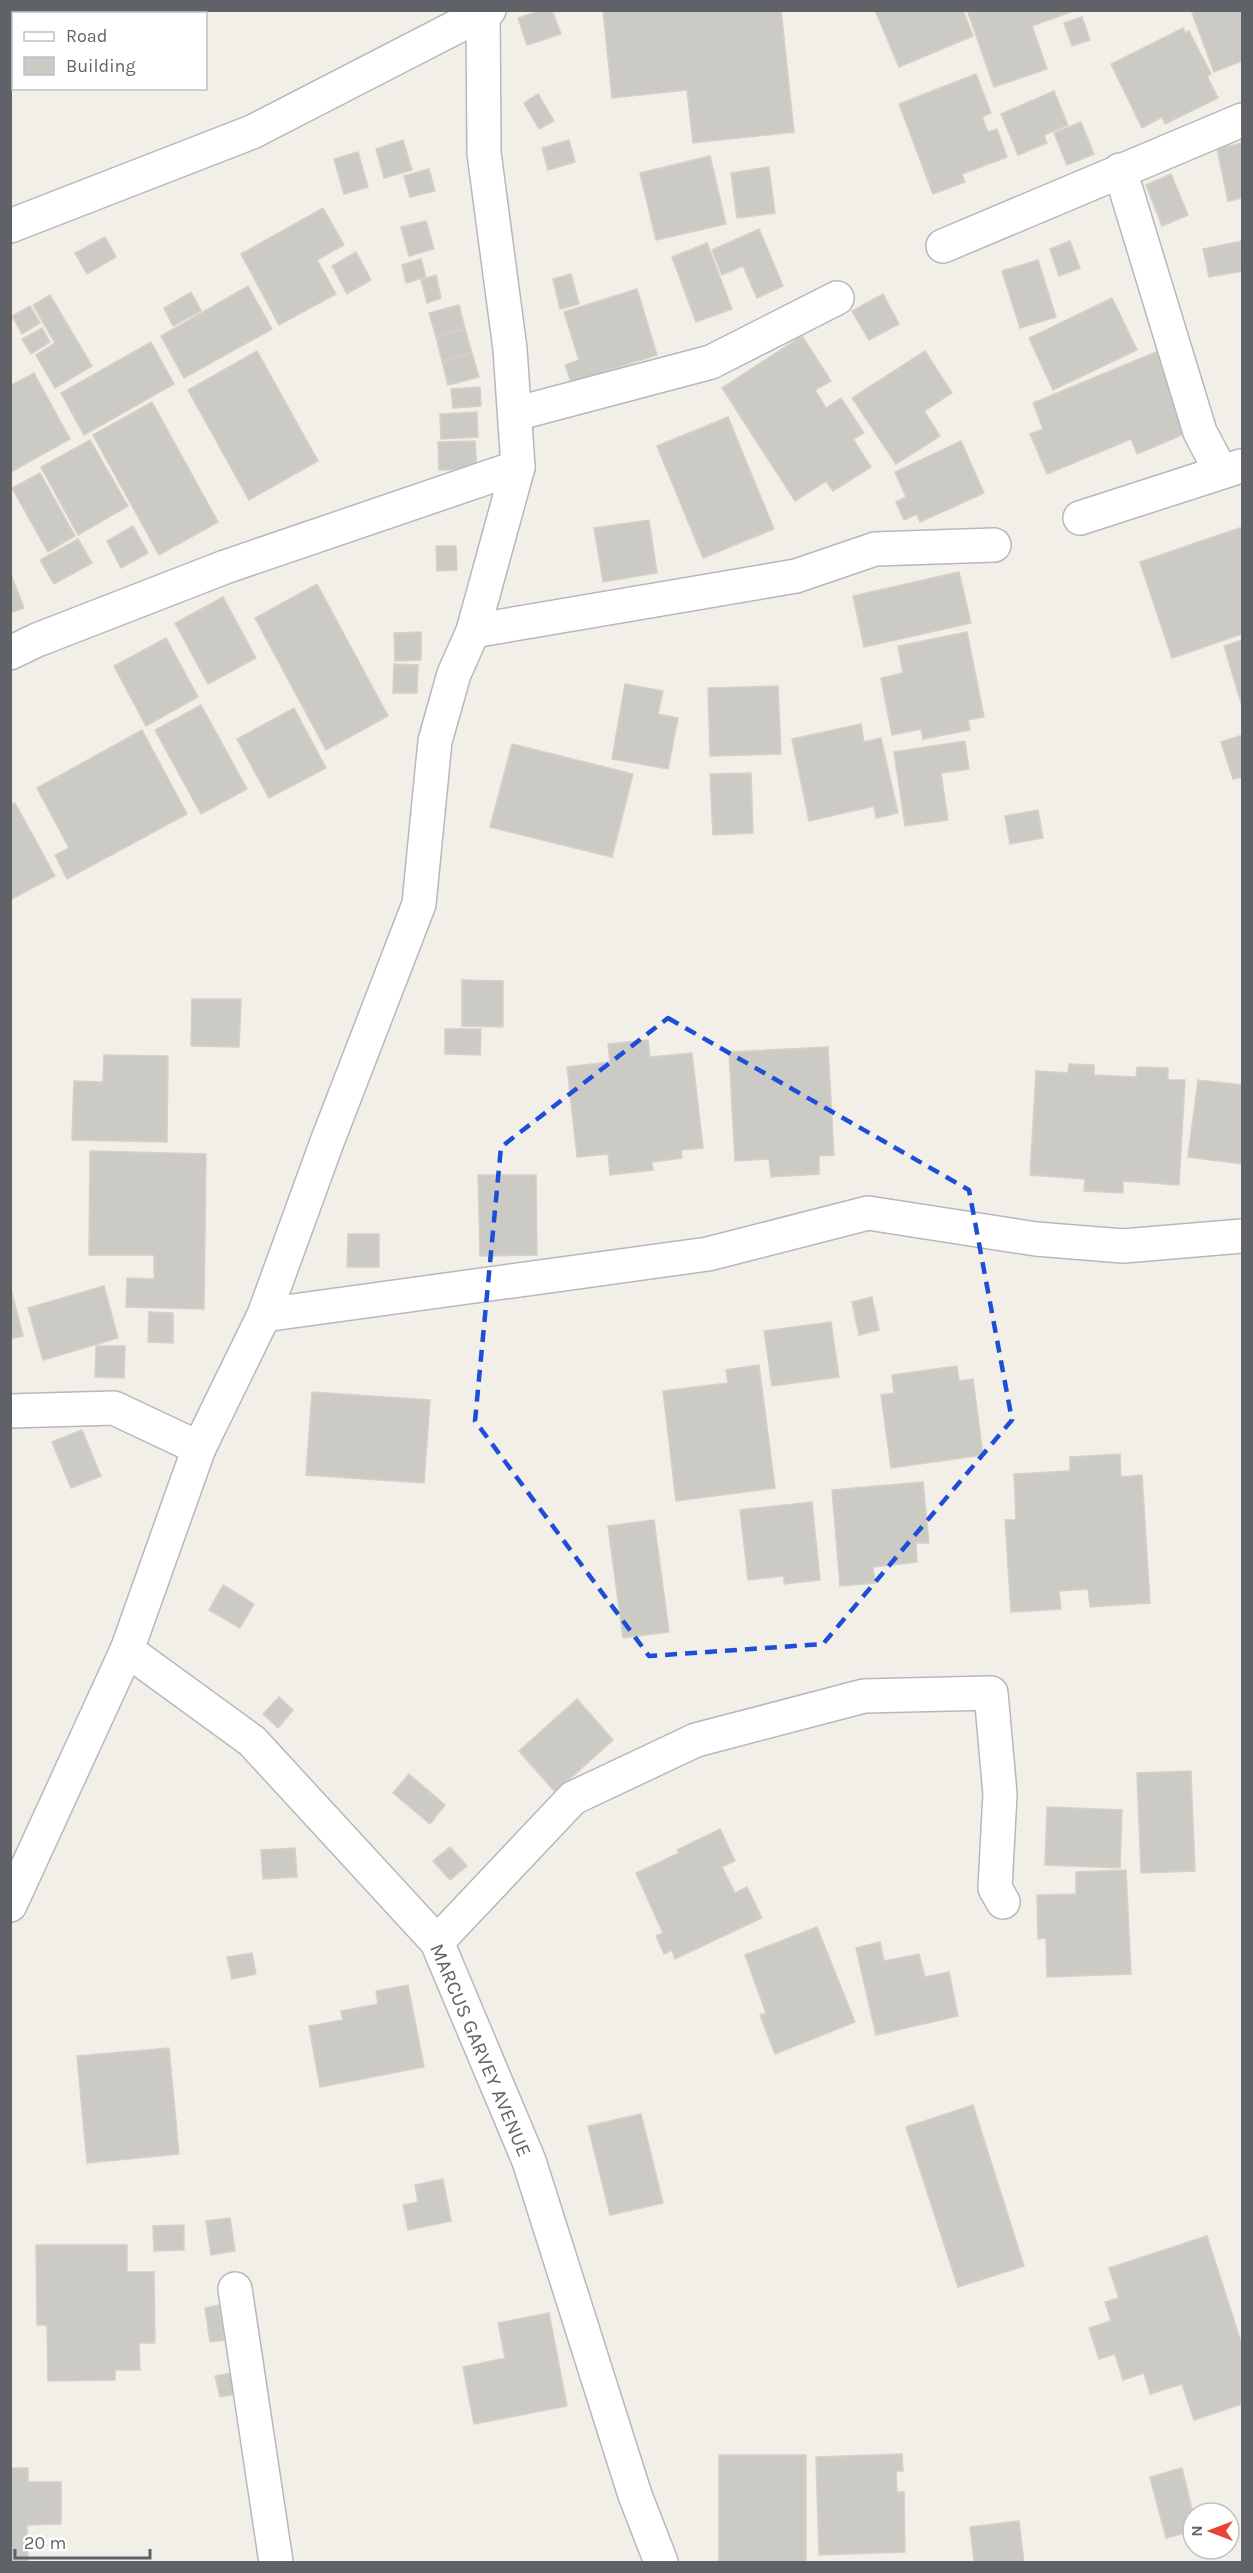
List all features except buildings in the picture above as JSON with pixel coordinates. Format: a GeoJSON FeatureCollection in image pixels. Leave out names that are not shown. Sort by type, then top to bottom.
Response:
{"type":"FeatureCollection","features":[{"type":"Feature","properties":{"kind":"street"},"geometry":{"type":"LineString","coordinates":[[10,226],[252,132],[485,11],[484,153],[510,349],[518,467],[473,631],[454,674],[435,741],[419,904],[327,1142],[264,1315],[199,1448],[127,1650],[10,1905]]}},
{"type":"Feature","properties":{"kind":"street"},"geometry":{"type":"LineString","coordinates":[[943,246],[1242,120]]}},
{"type":"Feature","properties":{"kind":"street"},"geometry":{"type":"LineString","coordinates":[[1080,518],[1232,469],[1200,432],[1120,170]]}},
{"type":"Feature","properties":{"kind":"street"},"geometry":{"type":"LineString","coordinates":[[515,414],[711,362],[837,298]]}},
{"type":"Feature","properties":{"kind":"street"},"geometry":{"type":"LineString","coordinates":[[10,653],[37,640],[225,567],[518,467]]}},
{"type":"Feature","properties":{"kind":"street"},"geometry":{"type":"LineString","coordinates":[[473,631],[796,576],[875,549],[993,545]]}},
{"type":"Feature","properties":{"kind":"street"},"geometry":{"type":"LineString","coordinates":[[264,1315],[708,1254],[868,1213],[1036,1239],[1124,1246],[1242,1236]]}},
{"type":"Feature","properties":{"kind":"street"},"geometry":{"type":"LineString","coordinates":[[10,1411],[114,1408],[199,1448]]}},
{"type":"Feature","properties":{"kind":"street","name":"MARCUS GARVEY AVENUE"},"geometry":{"type":"LineString","coordinates":[[127,1650],[252,1741],[437,1942],[529,2161],[635,2494],[661,2562]]}},
{"type":"Feature","properties":{"kind":"street"},"geometry":{"type":"LineString","coordinates":[[437,1942],[573,1798],[696,1740],[864,1696],[991,1693],[1000,1794],[995,1888],[1003,1902]]}},
{"type":"Feature","properties":{"kind":"street"},"geometry":{"type":"LineString","coordinates":[[235,2289],[276,2562]]}},
{"type":"Feature","properties":{"kind":"highlighted area"},"geometry":{"type":"Polygon","coordinates":[[[668,1018],[969,1190],[1012,1420],[823,1644],[649,1656],[475,1421],[501,1147],[668,1018]]]}}]}
